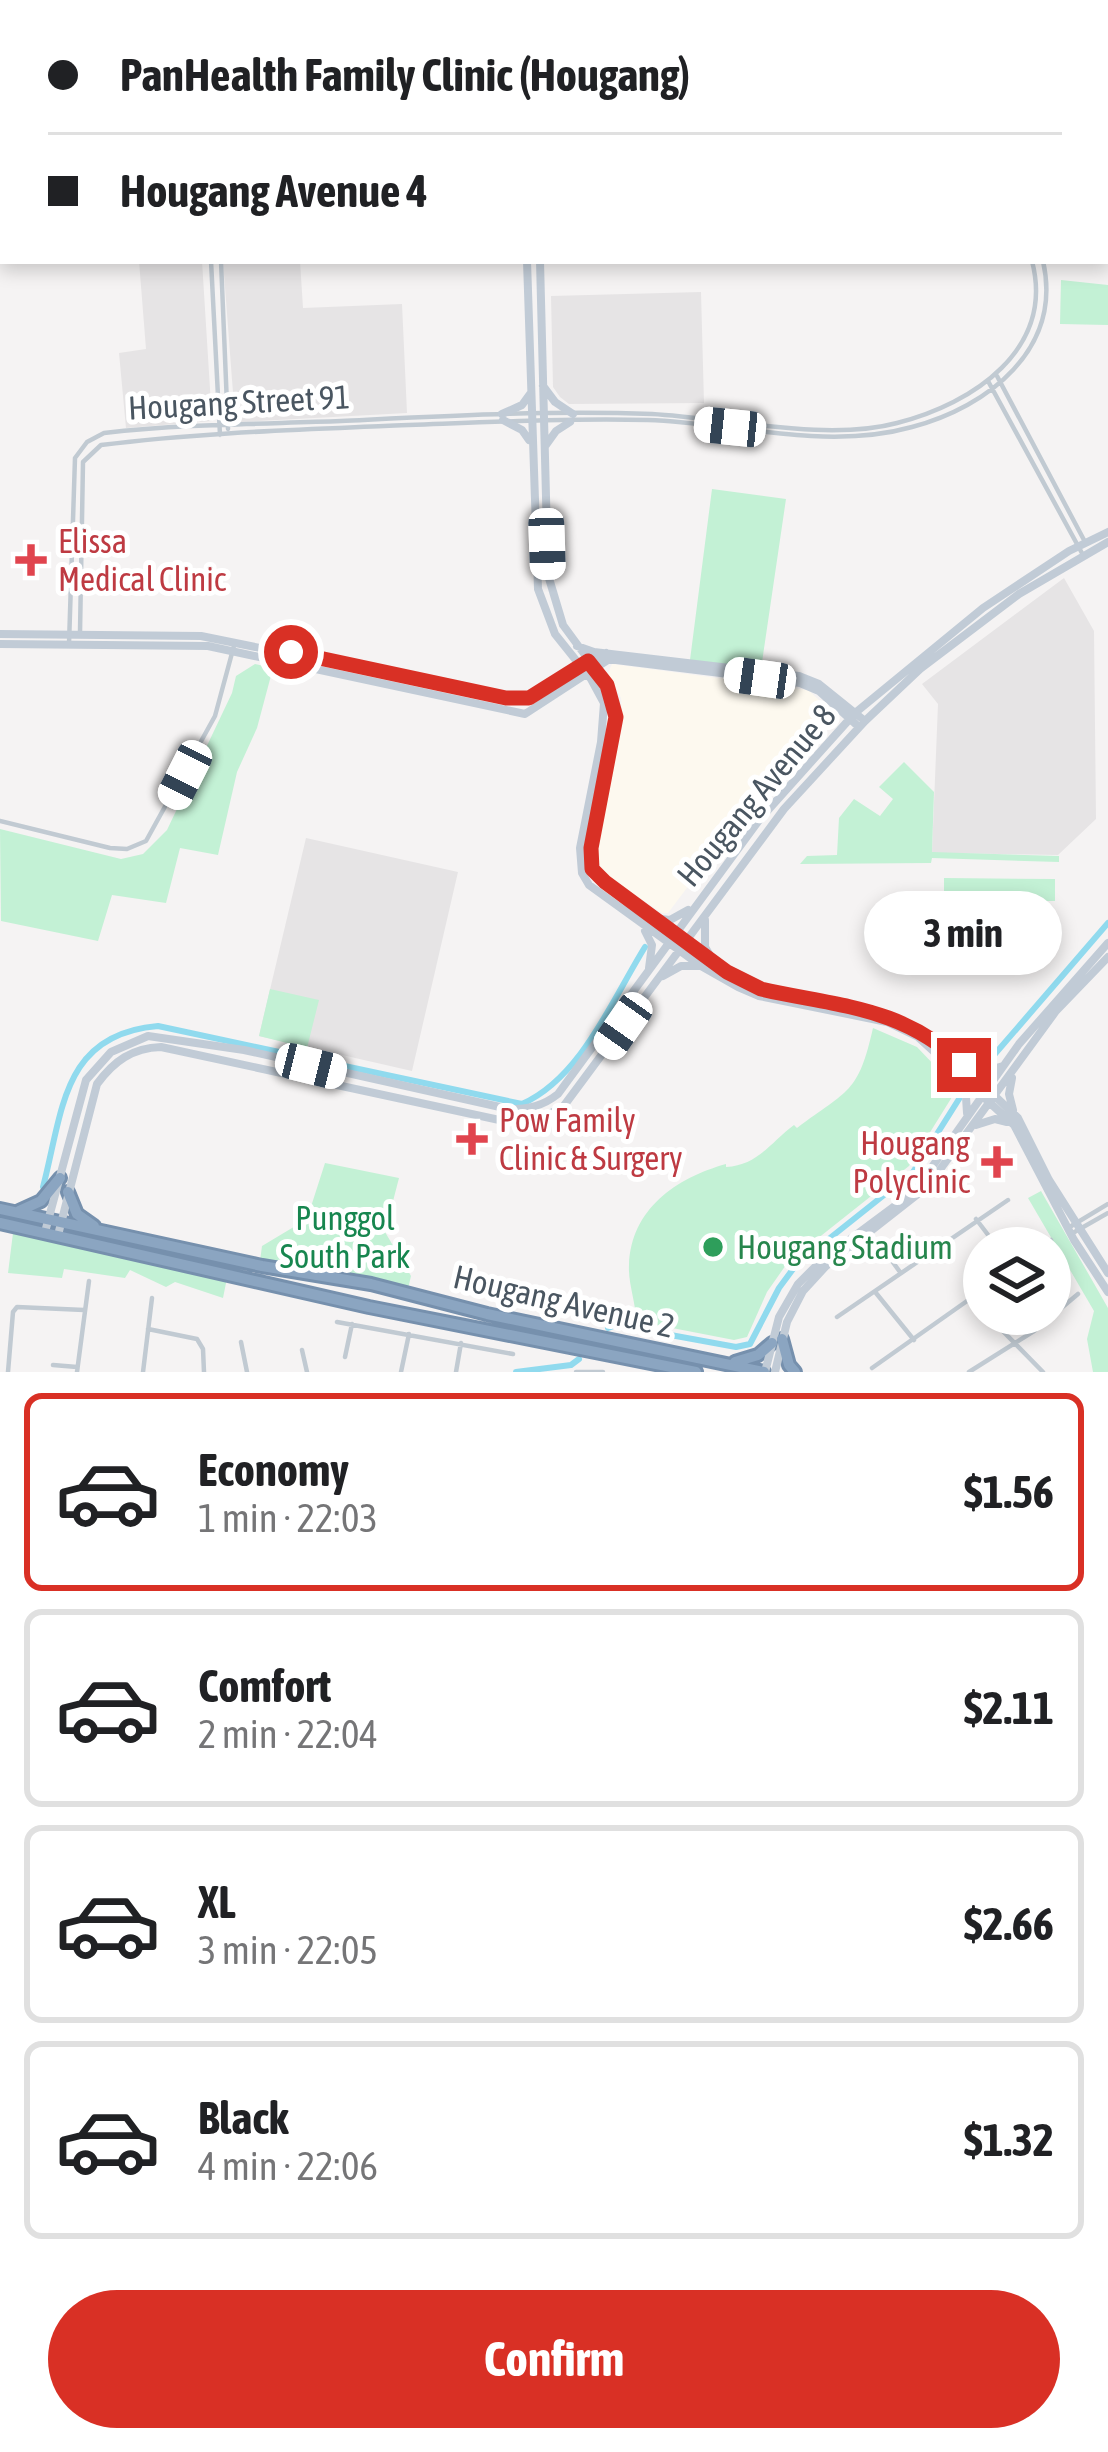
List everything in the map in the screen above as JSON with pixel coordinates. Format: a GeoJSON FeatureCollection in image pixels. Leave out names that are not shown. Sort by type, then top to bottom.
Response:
{"type":"FeatureCollection","features":[{"type":"Feature","properties":{"kind":"highway"},"geometry":{"type":"LineString","coordinates":[[16,1212],[41,1201],[59,1178]]}},
{"type":"Feature","properties":{"kind":"highway"},"geometry":{"type":"LineString","coordinates":[[68,1192],[77,1214],[99,1229]]}},
{"type":"Feature","properties":{"kind":"highway","name":"Hougang Avenue 2"},"geometry":{"type":"LineString","coordinates":[[0,1210],[262,1266],[371,1284],[764,1372]]}},
{"type":"Feature","properties":{"kind":"highway","name":"Hougang Avenue 2"},"geometry":{"type":"LineString","coordinates":[[0,1223],[629,1363],[696,1372]]}},
{"type":"Feature","properties":{"kind":"highway"},"geometry":{"type":"LineString","coordinates":[[369,1307],[382,1298],[371,1284]]}},
{"type":"Feature","properties":{"kind":"highway"},"geometry":{"type":"LineString","coordinates":[[719,1363],[743,1361],[777,1341],[795,1372]]}},
{"type":"Feature","properties":{"kind":"street"},"geometry":{"type":"LineString","coordinates":[[211,264],[224,426]]}},
{"type":"Feature","properties":{"kind":"street"},"geometry":{"type":"LineString","coordinates":[[221,264],[224,435]]}},
{"type":"Feature","properties":{"kind":"street"},"geometry":{"type":"LineString","coordinates":[[527,264],[538,589],[554,634],[572,648],[613,700],[615,734],[590,859],[598,876],[682,946],[761,989],[909,1031],[964,1079],[1013,1112]]}},
{"type":"Feature","properties":{"kind":"street"},"geometry":{"type":"LineString","coordinates":[[540,264],[548,575],[572,648],[561,679]]}},
{"type":"Feature","properties":{"kind":"street"},"geometry":{"type":"LineString","coordinates":[[544,447],[572,418],[650,414],[860,430],[901,423],[997,376],[1020,348],[1035,314],[1033,264]]}},
{"type":"Feature","properties":{"kind":"street"},"geometry":{"type":"LineString","coordinates":[[542,385],[572,418],[860,437],[915,427],[1002,385],[1027,355],[1041,331],[1047,288],[1043,264]]}},
{"type":"Feature","properties":{"kind":"street"},"geometry":{"type":"LineString","coordinates":[[997,376],[1084,549]]}},
{"type":"Feature","properties":{"kind":"street"},"geometry":{"type":"LineString","coordinates":[[988,381],[1084,549]]}},
{"type":"Feature","properties":{"kind":"street"},"geometry":{"type":"LineString","coordinates":[[530,392],[522,404],[502,417],[526,434],[532,447]]}},
{"type":"Feature","properties":{"kind":"street","name":"Hougang Street 91"},"geometry":{"type":"LineString","coordinates":[[74,639],[83,462],[92,449],[224,435],[502,417]]}},
{"type":"Feature","properties":{"kind":"street","name":"Hougang Street 91"},"geometry":{"type":"LineString","coordinates":[[74,639],[76,453],[104,433],[572,418]]}},
{"type":"Feature","properties":{"kind":"street"},"geometry":{"type":"LineString","coordinates":[[175,428],[175,439]]}},
{"type":"Feature","properties":{"kind":"street","name":"Hougang Avenue 8"},"geometry":{"type":"LineString","coordinates":[[55,1220],[68,1192],[97,1084],[106,1071],[133,1052],[161,1047],[504,1121],[520,1122],[555,1112],[572,1097],[784,809],[862,724],[920,669],[1108,532]]}},
{"type":"Feature","properties":{"kind":"street","name":"Hougang Avenue 8"},"geometry":{"type":"LineString","coordinates":[[52,1234],[59,1178],[86,1079],[128,1042],[160,1034],[509,1109],[540,1106],[559,1094],[776,799],[853,716],[983,608],[1084,549],[1108,542]]}},
{"type":"Feature","properties":{"kind":"street"},"geometry":{"type":"LineString","coordinates":[[0,634],[194,644],[513,712],[535,710],[573,684],[587,668]]}},
{"type":"Feature","properties":{"kind":"street"},"geometry":{"type":"LineString","coordinates":[[0,644],[181,634],[506,698],[529,698],[607,656]]}},
{"type":"Feature","properties":{"kind":"street"},"geometry":{"type":"LineString","coordinates":[[0,821],[110,848],[127,849],[146,841],[215,716],[235,642]]}},
{"type":"Feature","properties":{"kind":"street"},"geometry":{"type":"LineString","coordinates":[[572,648],[607,656],[799,676],[819,684],[862,724]]}},
{"type":"Feature","properties":{"kind":"street"},"geometry":{"type":"LineString","coordinates":[[607,656],[600,684],[604,726],[580,862],[590,885],[641,925],[672,939]]}},
{"type":"Feature","properties":{"kind":"street"},"geometry":{"type":"LineString","coordinates":[[573,684],[600,684]]}},
{"type":"Feature","properties":{"kind":"street"},"geometry":{"type":"LineString","coordinates":[[650,918],[670,920],[694,905]]}},
{"type":"Feature","properties":{"kind":"street"},"geometry":{"type":"LineString","coordinates":[[706,912],[705,946],[715,964]]}},
{"type":"Feature","properties":{"kind":"street"},"geometry":{"type":"LineString","coordinates":[[641,925],[652,945],[648,971]]}},
{"type":"Feature","properties":{"kind":"street"},"geometry":{"type":"LineString","coordinates":[[764,1372],[795,1303],[814,1276],[918,1197],[1009,1068],[1108,943]]}},
{"type":"Feature","properties":{"kind":"street"},"geometry":{"type":"LineString","coordinates":[[682,946],[701,966],[759,996],[902,1021],[935,1039],[964,1065],[1014,1125],[1074,1228],[1108,1273]]}},
{"type":"Feature","properties":{"kind":"street"},"geometry":{"type":"LineString","coordinates":[[1108,957],[1009,1068],[1013,1112],[1108,1292]]}},
{"type":"Feature","properties":{"kind":"street"},"geometry":{"type":"LineString","coordinates":[[659,978],[681,966],[701,966]]}},
{"type":"Feature","properties":{"kind":"street"},"geometry":{"type":"LineString","coordinates":[[285,1073],[287,1060]]}},
{"type":"Feature","properties":{"kind":"street"},"geometry":{"type":"LineString","coordinates":[[964,1065],[1009,1068]]}},
{"type":"Feature","properties":{"kind":"street"},"geometry":{"type":"LineString","coordinates":[[964,1079],[970,1123]]}},
{"type":"Feature","properties":{"kind":"street"},"geometry":{"type":"LineString","coordinates":[[370,1092],[373,1081]]}},
{"type":"Feature","properties":{"kind":"street"},"geometry":{"type":"LineString","coordinates":[[970,1123],[995,1118],[1014,1125]]}},
{"type":"Feature","properties":{"kind":"street"},"geometry":{"type":"LineString","coordinates":[[837,1317],[1008,1200]]}},
{"type":"Feature","properties":{"kind":"street"},"geometry":{"type":"LineString","coordinates":[[1074,1228],[1108,1204]]}},
{"type":"Feature","properties":{"kind":"street"},"geometry":{"type":"LineString","coordinates":[[1074,1228],[1108,1213]]}},
{"type":"Feature","properties":{"kind":"street"},"geometry":{"type":"LineString","coordinates":[[976,1219],[982,1227]]}},
{"type":"Feature","properties":{"kind":"street"},"geometry":{"type":"LineString","coordinates":[[884,1250],[900,1272]]}},
{"type":"Feature","properties":{"kind":"street"},"geometry":{"type":"LineString","coordinates":[[53,1365],[78,1370],[89,1281]]}},
{"type":"Feature","properties":{"kind":"street"},"geometry":{"type":"LineString","coordinates":[[874,1291],[914,1340]]}},
{"type":"Feature","properties":{"kind":"street"},"geometry":{"type":"LineString","coordinates":[[969,1372],[1078,1294]]}},
{"type":"Feature","properties":{"kind":"street"},"geometry":{"type":"LineString","coordinates":[[143,1372],[152,1298]]}},
{"type":"Feature","properties":{"kind":"street"},"geometry":{"type":"LineString","coordinates":[[872,1368],[963,1304]]}},
{"type":"Feature","properties":{"kind":"street"},"geometry":{"type":"LineString","coordinates":[[8,1372],[17,1307],[85,1310]]}},
{"type":"Feature","properties":{"kind":"street"},"geometry":{"type":"LineString","coordinates":[[337,1322],[513,1354]]}},
{"type":"Feature","properties":{"kind":"street"},"geometry":{"type":"LineString","coordinates":[[345,1358],[352,1324]]}},
{"type":"Feature","properties":{"kind":"street"},"geometry":{"type":"LineString","coordinates":[[148,1329],[197,1339],[203,1349],[204,1372]]}},
{"type":"Feature","properties":{"kind":"street"},"geometry":{"type":"LineString","coordinates":[[400,1372],[409,1334]]}},
{"type":"Feature","properties":{"kind":"street"},"geometry":{"type":"LineString","coordinates":[[1006,1335],[1043,1372]]}},
{"type":"Feature","properties":{"kind":"street"},"geometry":{"type":"LineString","coordinates":[[775,1372],[777,1341]]}},
{"type":"Feature","properties":{"kind":"street"},"geometry":{"type":"LineString","coordinates":[[241,1342],[247,1372]]}},
{"type":"Feature","properties":{"kind":"street"},"geometry":{"type":"LineString","coordinates":[[456,1372],[460,1343]]}},
{"type":"Feature","properties":{"kind":"street"},"geometry":{"type":"LineString","coordinates":[[302,1350],[307,1372]]}},
{"type":"Feature","properties":{"kind":"street"},"geometry":{"type":"LineString","coordinates":[[576,1372],[603,1372]]}},
{"type":"Feature","properties":{"kind":"shaded area"},"geometry":{"type":"Polygon","coordinates":[[[139,264],[202,264],[212,421],[126,428],[119,353],[146,349],[139,264]]]}},
{"type":"Feature","properties":{"kind":"shaded area"},"geometry":{"type":"Polygon","coordinates":[[[223,264],[300,264],[303,308],[402,304],[407,413],[235,419],[223,264]]]}},
{"type":"Feature","properties":{"kind":"shaded area"},"geometry":{"type":"Polygon","coordinates":[[[701,292],[704,403],[569,404],[553,387],[551,296],[701,292]]]}},
{"type":"Feature","properties":{"kind":"shaded area"},"geometry":{"type":"Polygon","coordinates":[[[1064,578],[1094,631],[1096,819],[1058,855],[932,853],[938,704],[922,684],[1064,578]]]}},
{"type":"Feature","properties":{"kind":"shaded area"},"geometry":{"type":"Polygon","coordinates":[[[612,664],[808,690],[833,713],[751,803],[668,913],[606,875],[597,860],[623,723],[621,698],[608,673],[612,664]]]}},
{"type":"Feature","properties":{"kind":"shaded area"},"geometry":{"type":"Polygon","coordinates":[[[306,838],[458,872],[412,1071],[259,1036],[306,838]]]}},
{"type":"Feature","properties":{"kind":"green space"},"geometry":{"type":"Polygon","coordinates":[[[1061,280],[1108,285],[1108,325],[1060,324],[1061,280]]]}},
{"type":"Feature","properties":{"kind":"green space"},"geometry":{"type":"Polygon","coordinates":[[[712,489],[786,499],[761,669],[690,660],[712,489]]]}},
{"type":"Feature","properties":{"kind":"green space"},"geometry":{"type":"Polygon","coordinates":[[[255,664],[273,668],[257,728],[237,772],[218,855],[180,848],[166,903],[112,895],[98,941],[1,921],[0,829],[121,859],[143,854],[167,830],[236,676],[255,664]]]}},
{"type":"Feature","properties":{"kind":"green space"},"geometry":{"type":"Polygon","coordinates":[[[904,762],[934,792],[932,852],[1059,856],[1059,862],[932,858],[931,863],[800,864],[807,856],[837,855],[839,818],[854,799],[880,816],[893,799],[879,787],[904,762]]]}},
{"type":"Feature","properties":{"kind":"green space"},"geometry":{"type":"Polygon","coordinates":[[[944,878],[1055,879],[1055,901],[944,901],[944,878]]]}},
{"type":"Feature","properties":{"kind":"green space"},"geometry":{"type":"Polygon","coordinates":[[[270,989],[319,1000],[307,1048],[259,1036],[270,989]]]}},
{"type":"Feature","properties":{"kind":"green space"},"geometry":{"type":"Polygon","coordinates":[[[873,1028],[917,1047],[957,1089],[909,1166],[788,1262],[767,1292],[747,1337],[734,1340],[636,1321],[629,1265],[647,1212],[690,1178],[755,1158],[794,1125],[797,1128],[840,1097],[862,1066],[873,1028]]]}},
{"type":"Feature","properties":{"kind":"green space","name":"Punggol South Park"},"geometry":{"type":"Polygon","coordinates":[[[325,1163],[399,1178],[385,1232],[411,1276],[407,1293],[260,1261],[262,1246],[307,1219],[325,1163]]]}},
{"type":"Feature","properties":{"kind":"green space"},"geometry":{"type":"Polygon","coordinates":[[[1041,1191],[1062,1227],[1045,1227],[1028,1198],[1041,1191]]]}},
{"type":"Feature","properties":{"kind":"green space"},"geometry":{"type":"Polygon","coordinates":[[[13,1233],[227,1278],[223,1298],[175,1282],[166,1287],[130,1270],[125,1278],[64,1269],[62,1278],[8,1273],[13,1233]]]}},
{"type":"Feature","properties":{"kind":"green space"},"geometry":{"type":"Polygon","coordinates":[[[1071,1243],[1108,1308],[1108,1372],[1093,1372],[1087,1339],[1094,1311],[1071,1272],[1071,1243]]]}},
{"type":"Feature","properties":{"kind":"waterway"},"geometry":{"type":"LineString","coordinates":[[988,1062],[1108,923]]}},
{"type":"Feature","properties":{"kind":"waterway"},"geometry":{"type":"LineString","coordinates":[[43,1187],[72,1081],[102,1044],[126,1032],[158,1026],[522,1104],[543,1092],[578,1057],[645,947]]}},
{"type":"Feature","properties":{"kind":"waterway"},"geometry":{"type":"LineString","coordinates":[[608,1328],[616,1325],[736,1347],[750,1344],[796,1265],[913,1172],[959,1099]]}},
{"type":"Feature","properties":{"kind":"waterway"},"geometry":{"type":"LineString","coordinates":[[516,1372],[571,1365],[579,1359]]}},
{"type":"Feature","properties":{"kind":"place","name":"Elissa Medical Clinic"},"geometry":{"type":"Point","coordinates":[31,560]}},
{"type":"Feature","properties":{"kind":"place","name":"Pow Family Clinic & Surgery"},"geometry":{"type":"Point","coordinates":[472,1139]}},
{"type":"Feature","properties":{"kind":"place","name":"Hougang Polyclinic"},"geometry":{"type":"Point","coordinates":[997,1162]}},
{"type":"Feature","properties":{"kind":"place","name":"Hougang Stadium"},"geometry":{"type":"Point","coordinates":[713,1247]}},
{"type":"Feature","properties":{"kind":"route"},"geometry":{"type":"LineString","coordinates":[[291,652],[506,698],[529,698],[588,661],[607,685],[616,717],[591,848],[592,869],[598,876],[743,981],[761,989],[890,1016],[922,1030],[964,1065]]}}]}
